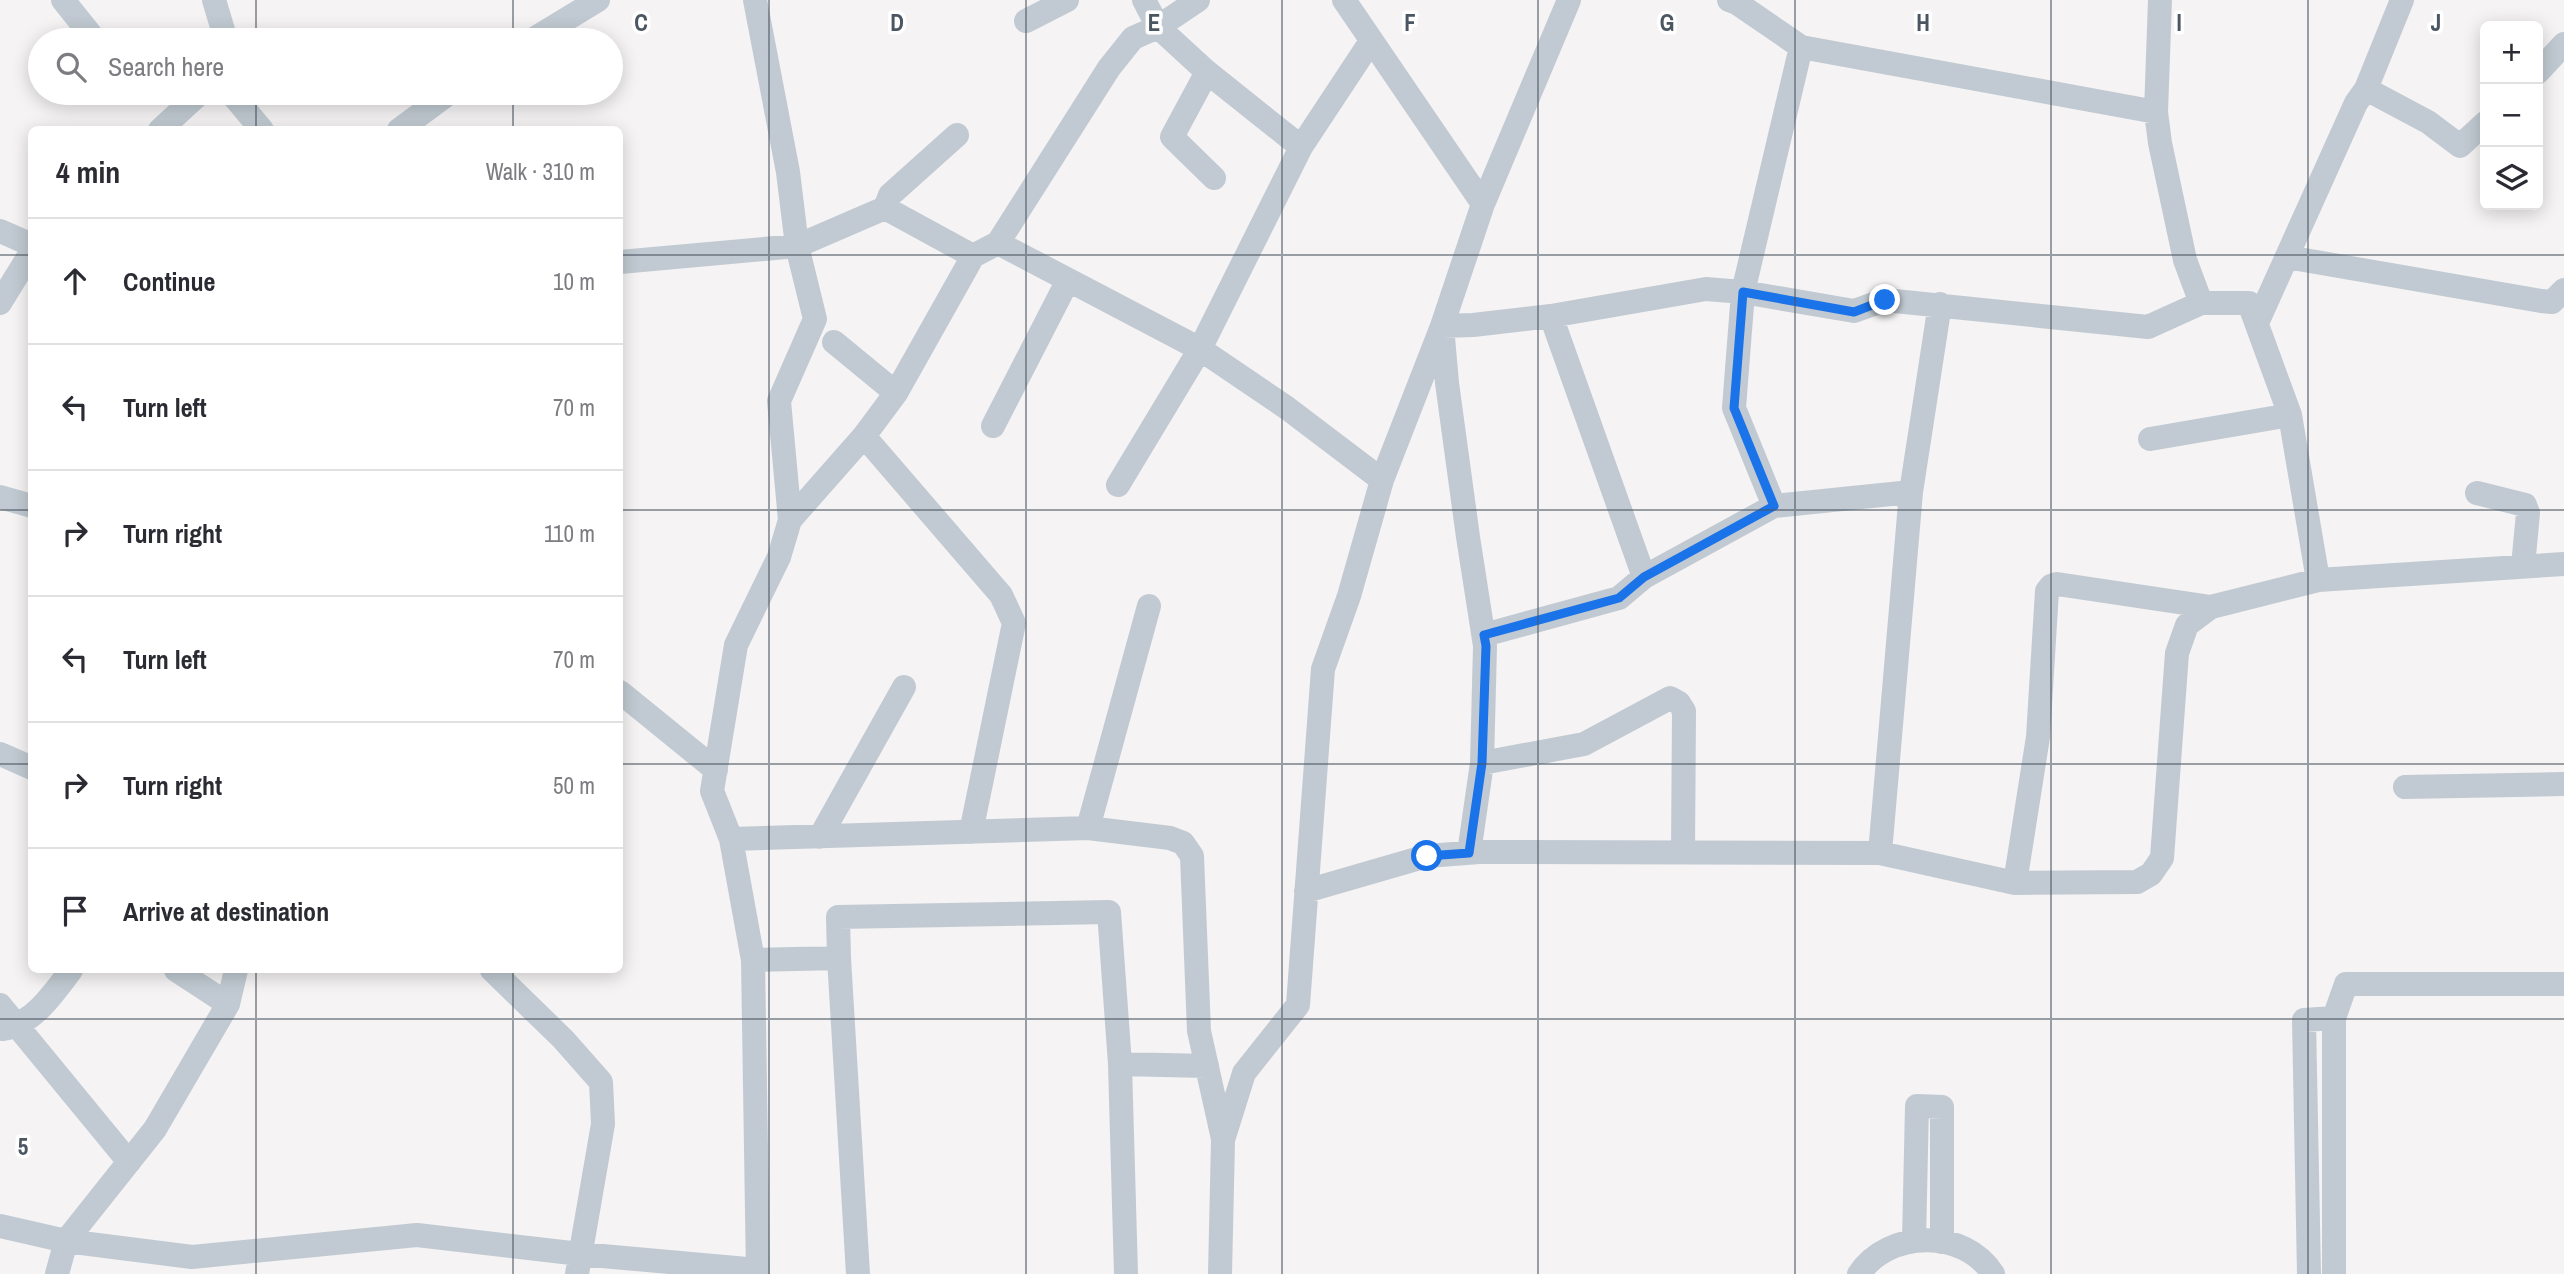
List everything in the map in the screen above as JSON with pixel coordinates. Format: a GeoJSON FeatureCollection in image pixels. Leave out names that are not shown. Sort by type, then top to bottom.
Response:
{"type":"FeatureCollection","features":[{"type":"Feature","properties":{"kind":"street"},"geometry":{"type":"LineString","coordinates":[[63,0],[85,28]]}},
{"type":"Feature","properties":{"kind":"street"},"geometry":{"type":"LineString","coordinates":[[214,0],[222,28]]}},
{"type":"Feature","properties":{"kind":"street"},"geometry":{"type":"LineString","coordinates":[[552,28],[598,0]]}},
{"type":"Feature","properties":{"kind":"street"},"geometry":{"type":"LineString","coordinates":[[1026,21],[1067,0]]}},
{"type":"Feature","properties":{"kind":"street"},"geometry":{"type":"LineString","coordinates":[[1144,0],[1158,27],[1207,72],[1301,147]]}},
{"type":"Feature","properties":{"kind":"street"},"geometry":{"type":"LineString","coordinates":[[790,520],[864,436],[896,393],[973,256],[998,243],[1109,68],[1133,38],[1158,27],[1198,0]]}},
{"type":"Feature","properties":{"kind":"street"},"geometry":{"type":"LineString","coordinates":[[1344,0],[1483,204]]}},
{"type":"Feature","properties":{"kind":"street"},"geometry":{"type":"LineString","coordinates":[[1223,1140],[1244,1073],[1298,1005],[1323,668],[1349,597],[1382,480],[1442,326],[1483,204],[1569,0]]}},
{"type":"Feature","properties":{"kind":"street"},"geometry":{"type":"LineString","coordinates":[[1728,0],[1737,3],[1801,47],[2156,112]]}},
{"type":"Feature","properties":{"kind":"street"},"geometry":{"type":"LineString","coordinates":[[2160,0],[2156,112],[2160,143],[2185,260],[2201,303]]}},
{"type":"Feature","properties":{"kind":"street"},"geometry":{"type":"LineString","coordinates":[[2257,323],[2356,103],[2366,89],[2402,0]]}},
{"type":"Feature","properties":{"kind":"street"},"geometry":{"type":"LineString","coordinates":[[0,1226],[66,1241],[192,1258],[417,1235],[578,1264],[758,1272],[753,960],[731,839],[712,791],[736,645],[779,557],[790,520],[779,401],[815,319],[797,246],[788,172],[751,2]]}},
{"type":"Feature","properties":{"kind":"street"},"geometry":{"type":"LineString","coordinates":[[1118,485],[1200,349],[1301,147],[1371,41]]}},
{"type":"Feature","properties":{"kind":"street"},"geometry":{"type":"LineString","coordinates":[[2543,67],[2564,44]]}},
{"type":"Feature","properties":{"kind":"street"},"geometry":{"type":"LineString","coordinates":[[1774,506],[1734,408],[1743,292],[1801,47]]}},
{"type":"Feature","properties":{"kind":"street"},"geometry":{"type":"LineString","coordinates":[[1207,72],[1172,136],[1214,178]]}},
{"type":"Feature","properties":{"kind":"street"},"geometry":{"type":"LineString","coordinates":[[2366,89],[2428,122],[2460,146],[2480,128]]}},
{"type":"Feature","properties":{"kind":"street"},"geometry":{"type":"LineString","coordinates":[[164,126],[187,105]]}},
{"type":"Feature","properties":{"kind":"street"},"geometry":{"type":"LineString","coordinates":[[241,105],[259,126]]}},
{"type":"Feature","properties":{"kind":"street"},"geometry":{"type":"LineString","coordinates":[[404,126],[433,105]]}},
{"type":"Feature","properties":{"kind":"street"},"geometry":{"type":"LineString","coordinates":[[623,262],[797,246],[885,208],[890,195],[957,135]]}},
{"type":"Feature","properties":{"kind":"street"},"geometry":{"type":"LineString","coordinates":[[885,208],[973,256]]}},
{"type":"Feature","properties":{"kind":"street"},"geometry":{"type":"LineString","coordinates":[[0,231],[28,243]]}},
{"type":"Feature","properties":{"kind":"street"},"geometry":{"type":"LineString","coordinates":[[998,243],[1200,349],[1287,408],[1382,480]]}},
{"type":"Feature","properties":{"kind":"street"},"geometry":{"type":"LineString","coordinates":[[2287,257],[2541,301],[2552,302],[2564,290]]}},
{"type":"Feature","properties":{"kind":"street"},"geometry":{"type":"LineString","coordinates":[[0,303],[28,258]]}},
{"type":"Feature","properties":{"kind":"street"},"geometry":{"type":"LineString","coordinates":[[993,426],[1068,280]]}},
{"type":"Feature","properties":{"kind":"street"},"geometry":{"type":"LineString","coordinates":[[1442,326],[1551,316],[1706,289],[1743,292],[1854,312],[1885,300],[2148,327],[2201,303],[2249,303],[2290,415],[2318,580]]}},
{"type":"Feature","properties":{"kind":"street"},"geometry":{"type":"LineString","coordinates":[[1880,853],[1911,492],[1940,304]]}},
{"type":"Feature","properties":{"kind":"street"},"geometry":{"type":"LineString","coordinates":[[1551,316],[1644,577]]}},
{"type":"Feature","properties":{"kind":"street"},"geometry":{"type":"LineString","coordinates":[[1442,326],[1466,524],[1486,646],[1482,763],[1469,853]]}},
{"type":"Feature","properties":{"kind":"street"},"geometry":{"type":"LineString","coordinates":[[834,342],[896,393]]}},
{"type":"Feature","properties":{"kind":"street"},"geometry":{"type":"LineString","coordinates":[[2150,439],[2290,415]]}},
{"type":"Feature","properties":{"kind":"street"},"geometry":{"type":"LineString","coordinates":[[864,436],[1001,595],[1014,623],[971,832]]}},
{"type":"Feature","properties":{"kind":"street"},"geometry":{"type":"LineString","coordinates":[[1484,635],[1619,598],[1644,577],[1774,506],[1911,492]]}},
{"type":"Feature","properties":{"kind":"street"},"geometry":{"type":"LineString","coordinates":[[2477,493],[2525,505],[2528,513],[2523,566]]}},
{"type":"Feature","properties":{"kind":"street"},"geometry":{"type":"LineString","coordinates":[[0,497],[28,505]]}},
{"type":"Feature","properties":{"kind":"street"},"geometry":{"type":"LineString","coordinates":[[1306,891],[1427,856],[1469,853],[1880,853],[2015,883],[2137,882],[2151,874],[2162,858],[2176,653],[2187,625],[2211,607],[2318,580],[2564,564]]}},
{"type":"Feature","properties":{"kind":"street"},"geometry":{"type":"LineString","coordinates":[[2015,883],[2038,737],[2047,591],[2057,583],[2211,607]]}},
{"type":"Feature","properties":{"kind":"street"},"geometry":{"type":"LineString","coordinates":[[1088,828],[1149,606]]}},
{"type":"Feature","properties":{"kind":"street"},"geometry":{"type":"LineString","coordinates":[[820,837],[904,687]]}},
{"type":"Feature","properties":{"kind":"street"},"geometry":{"type":"LineString","coordinates":[[623,694],[716,770]]}},
{"type":"Feature","properties":{"kind":"street"},"geometry":{"type":"LineString","coordinates":[[1482,763],[1584,744],[1670,698],[1679,703],[1684,712],[1683,852]]}},
{"type":"Feature","properties":{"kind":"street"},"geometry":{"type":"LineString","coordinates":[[0,754],[28,766]]}},
{"type":"Feature","properties":{"kind":"street"},"geometry":{"type":"LineString","coordinates":[[2405,787],[2564,783]]}},
{"type":"Feature","properties":{"kind":"street"},"geometry":{"type":"LineString","coordinates":[[731,839],[1088,828],[1170,838],[1183,843],[1192,856],[1199,1031],[1223,1140],[1220,1274]]}},
{"type":"Feature","properties":{"kind":"street"},"geometry":{"type":"LineString","coordinates":[[858,1274],[838,917],[1110,912],[1120,1064],[1126,1274]]}},
{"type":"Feature","properties":{"kind":"street"},"geometry":{"type":"LineString","coordinates":[[753,960],[839,958]]}},
{"type":"Feature","properties":{"kind":"street"},"geometry":{"type":"LineString","coordinates":[[9,1028],[52,996],[69,973]]}},
{"type":"Feature","properties":{"kind":"street"},"geometry":{"type":"LineString","coordinates":[[181,973],[228,1004]]}},
{"type":"Feature","properties":{"kind":"street"},"geometry":{"type":"LineString","coordinates":[[57,1274],[66,1241],[155,1129],[228,1004],[235,973]]}},
{"type":"Feature","properties":{"kind":"street"},"geometry":{"type":"LineString","coordinates":[[495,973],[563,1039],[601,1082],[603,1124],[578,1264]]}},
{"type":"Feature","properties":{"kind":"street"},"geometry":{"type":"LineString","coordinates":[[2334,1274],[2334,1018],[2346,984],[2564,984]]}},
{"type":"Feature","properties":{"kind":"street"},"geometry":{"type":"LineString","coordinates":[[0,1005],[9,1028],[129,1162]]}},
{"type":"Feature","properties":{"kind":"street"},"geometry":{"type":"LineString","coordinates":[[2309,1274],[2304,1020],[2334,1018]]}},
{"type":"Feature","properties":{"kind":"street"},"geometry":{"type":"LineString","coordinates":[[1120,1064],[1207,1066]]}},
{"type":"Feature","properties":{"kind":"street"},"geometry":{"type":"LineString","coordinates":[[1914,1241],[1917,1106],[1942,1107],[1942,1242]]}},
{"type":"Feature","properties":{"kind":"street"},"geometry":{"type":"LineString","coordinates":[[1859,1274],[1863,1267],[1881,1252],[1903,1242],[1914,1241],[1942,1242],[1972,1254],[1993,1274]]}},
{"type":"Feature","properties":{"kind":"route"},"geometry":{"type":"LineString","coordinates":[[1427,856],[1469,853],[1482,763],[1486,646],[1484,635],[1619,598],[1644,577],[1774,506],[1734,408],[1743,292],[1854,312],[1885,300]]}}]}
